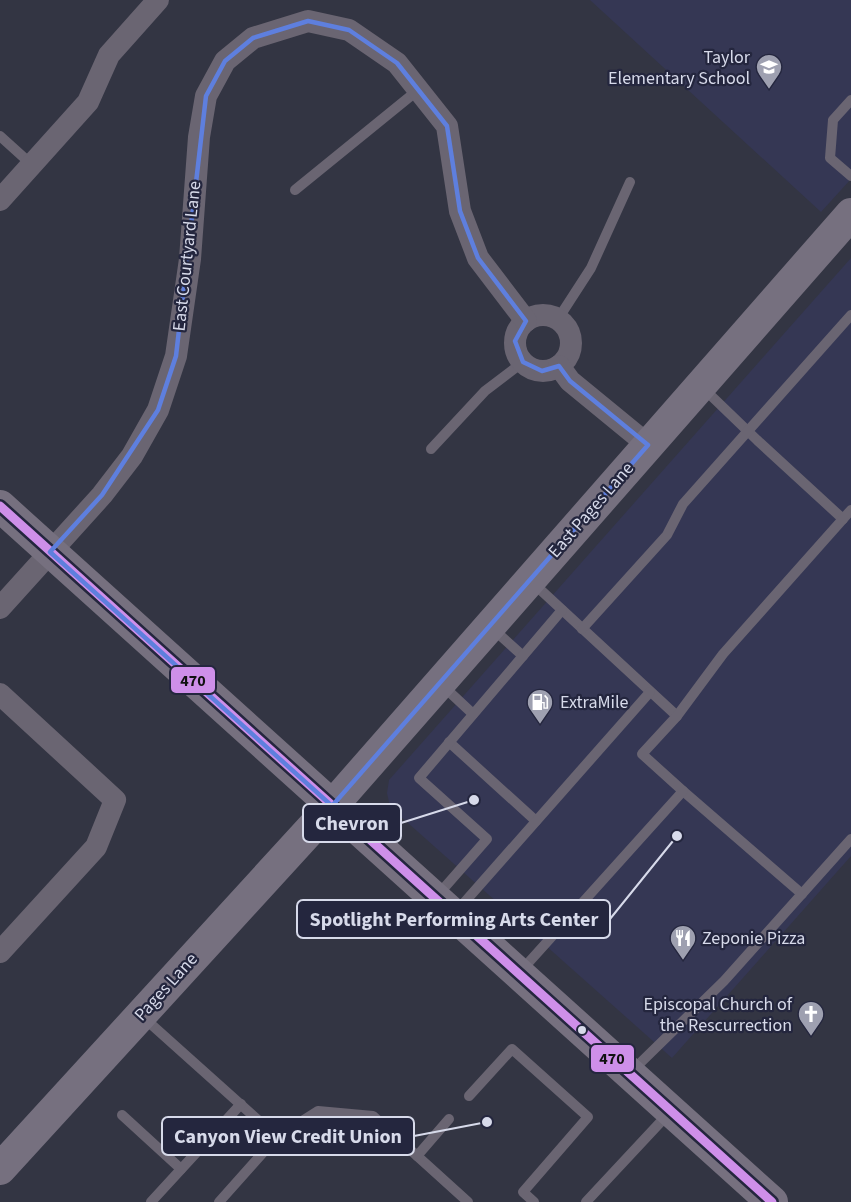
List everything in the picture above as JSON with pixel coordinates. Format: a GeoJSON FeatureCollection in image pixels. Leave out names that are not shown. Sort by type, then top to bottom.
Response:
{"type":"FeatureCollection","features":[{"type":"Feature","properties":{"kind":"main road","name":"East Pages Lane"},"geometry":{"type":"LineString","coordinates":[[332,806],[851,214]]}},
{"type":"Feature","properties":{"kind":"main road"},"geometry":{"type":"LineString","coordinates":[[0,506],[772,1202]]}},
{"type":"Feature","properties":{"kind":"main road","name":"Pages Lane"},"geometry":{"type":"LineString","coordinates":[[0,1169],[332,806]]}},
{"type":"Feature","properties":{"kind":"street"},"geometry":{"type":"LineString","coordinates":[[0,200],[88,102],[109,55],[158,0]]}},
{"type":"Feature","properties":{"kind":"street","name":"East Courtyard Lane"},"geometry":{"type":"LineString","coordinates":[[0,608],[102,495],[132,456],[158,410],[176,357],[190,259],[199,137],[206,96],[225,61],[253,38],[308,21],[349,30],[397,63],[418,90]]}},
{"type":"Feature","properties":{"kind":"street"},"geometry":{"type":"LineString","coordinates":[[418,90],[447,126],[460,211],[478,258],[526,321]]}},
{"type":"Feature","properties":{"kind":"street"},"geometry":{"type":"LineString","coordinates":[[544,315],[558,319],[571,338],[570,350],[559,366],[542,371],[533,369],[523,362],[516,351],[515,341],[520,328],[535,316],[544,315]]}},
{"type":"Feature","properties":{"kind":"street"},"geometry":{"type":"LineString","coordinates":[[559,366],[570,381],[648,445]]}},
{"type":"Feature","properties":{"kind":"street"},"geometry":{"type":"LineString","coordinates":[[0,694],[115,800],[96,847],[0,952]]}},
{"type":"Feature","properties":{"kind":"lane"},"geometry":{"type":"LineString","coordinates":[[295,190],[418,90]]}},
{"type":"Feature","properties":{"kind":"lane"},"geometry":{"type":"LineString","coordinates":[[851,100],[833,120],[830,158],[851,176]]}},
{"type":"Feature","properties":{"kind":"lane"},"geometry":{"type":"LineString","coordinates":[[0,136],[31,164]]}},
{"type":"Feature","properties":{"kind":"lane"},"geometry":{"type":"LineString","coordinates":[[558,319],[591,268],[630,182]]}},
{"type":"Feature","properties":{"kind":"lane"},"geometry":{"type":"LineString","coordinates":[[582,629],[667,535],[683,504],[851,315]]}},
{"type":"Feature","properties":{"kind":"lane"},"geometry":{"type":"LineString","coordinates":[[431,448],[485,391],[523,362]]}},
{"type":"Feature","properties":{"kind":"lane"},"geometry":{"type":"LineString","coordinates":[[699,385],[843,519]]}},
{"type":"Feature","properties":{"kind":"lane"},"geometry":{"type":"LineString","coordinates":[[802,894],[642,754],[677,716],[723,654],[851,510]]}},
{"type":"Feature","properties":{"kind":"lane"},"geometry":{"type":"LineString","coordinates":[[529,580],[677,716]]}},
{"type":"Feature","properties":{"kind":"lane"},"geometry":{"type":"LineString","coordinates":[[444,907],[487,839],[419,778],[562,610]]}},
{"type":"Feature","properties":{"kind":"lane"},"geometry":{"type":"LineString","coordinates":[[490,625],[523,656]]}},
{"type":"Feature","properties":{"kind":"lane"},"geometry":{"type":"LineString","coordinates":[[440,683],[473,714]]}},
{"type":"Feature","properties":{"kind":"lane"},"geometry":{"type":"LineString","coordinates":[[444,907],[536,821],[650,692]]}},
{"type":"Feature","properties":{"kind":"lane"},"geometry":{"type":"LineString","coordinates":[[449,742],[536,821]]}},
{"type":"Feature","properties":{"kind":"lane"},"geometry":{"type":"LineString","coordinates":[[518,974],[683,791]]}},
{"type":"Feature","properties":{"kind":"lane"},"geometry":{"type":"LineString","coordinates":[[630,1074],[724,981],[851,839]]}},
{"type":"Feature","properties":{"kind":"lane"},"geometry":{"type":"LineString","coordinates":[[141,1015],[277,1137]]}},
{"type":"Feature","properties":{"kind":"lane"},"geometry":{"type":"LineString","coordinates":[[469,1096],[512,1049],[588,1117],[523,1192],[534,1202]]}},
{"type":"Feature","properties":{"kind":"lane"},"geometry":{"type":"LineString","coordinates":[[151,1202],[241,1104]]}},
{"type":"Feature","properties":{"kind":"lane"},"geometry":{"type":"LineString","coordinates":[[219,1202],[277,1137],[318,1111],[373,1116],[468,1202]]}},
{"type":"Feature","properties":{"kind":"lane"},"geometry":{"type":"LineString","coordinates":[[586,1202],[671,1111]]}},
{"type":"Feature","properties":{"kind":"lane"},"geometry":{"type":"LineString","coordinates":[[122,1115],[181,1169]]}},
{"type":"Feature","properties":{"kind":"lane"},"geometry":{"type":"LineString","coordinates":[[417,1156],[449,1119]]}},
{"type":"Feature","properties":{"kind":"highlighted area"},"geometry":{"type":"Polygon","coordinates":[[[308,21],[349,30],[397,63],[447,126],[460,211],[478,258],[526,321],[515,341],[523,362],[542,371],[559,366],[570,381],[648,445],[332,806],[50,552],[102,495],[158,410],[176,356],[206,96],[225,61],[253,38],[308,21]]]}},
{"type":"Feature","properties":{"kind":"shaded area","name":"Taylor Elementary School"},"geometry":{"type":"Polygon","coordinates":[[[590,0],[851,0],[851,179],[821,212],[590,0]]]}},
{"type":"Feature","properties":{"kind":"shaded area"},"geometry":{"type":"Polygon","coordinates":[[[851,258],[851,856],[672,1058],[390,807],[387,793],[389,780],[851,258]]]}},
{"type":"Feature","properties":{"kind":"transit line","name":"470"},"geometry":{"type":"LineString","coordinates":[[0,506],[772,1202]]}},
{"type":"Feature","properties":{"kind":"place","name":"Taylor Elementary School"},"geometry":{"type":"Point","coordinates":[769,90]}},
{"type":"Feature","properties":{"kind":"place","name":"ExtraMile"},"geometry":{"type":"Point","coordinates":[540,725]}},
{"type":"Feature","properties":{"kind":"place","name":"Chevron"},"geometry":{"type":"Point","coordinates":[474,800]}},
{"type":"Feature","properties":{"kind":"place","name":"Spotlight Performing Arts Center"},"geometry":{"type":"Point","coordinates":[677,836]}},
{"type":"Feature","properties":{"kind":"place","name":"Zeponie Pizza"},"geometry":{"type":"Point","coordinates":[683,961]}},
{"type":"Feature","properties":{"kind":"place","name":"Episcopal Church of the Rescurrection"},"geometry":{"type":"Point","coordinates":[811,1037]}},
{"type":"Feature","properties":{"kind":"place","name":"Canyon View Credit Union"},"geometry":{"type":"Point","coordinates":[487,1122]}}]}
